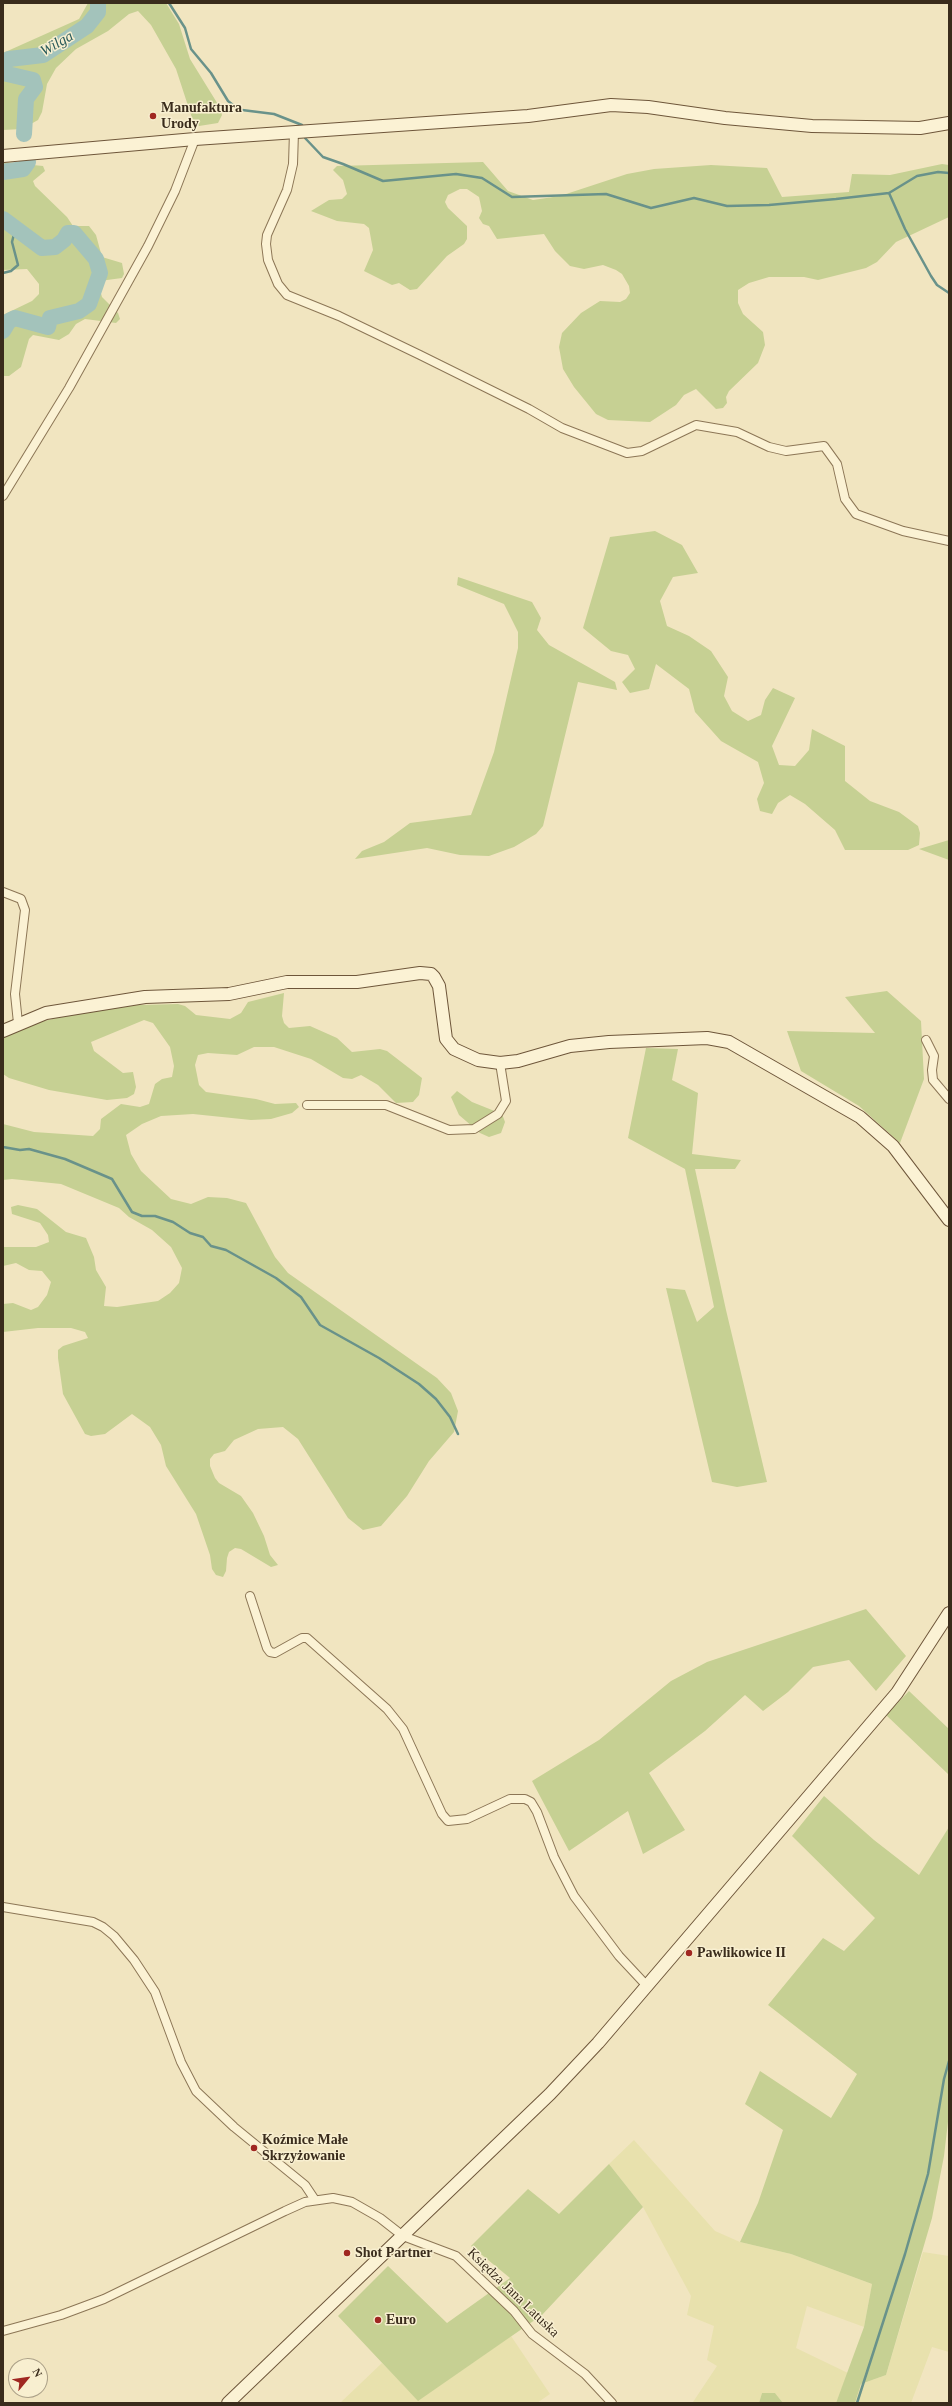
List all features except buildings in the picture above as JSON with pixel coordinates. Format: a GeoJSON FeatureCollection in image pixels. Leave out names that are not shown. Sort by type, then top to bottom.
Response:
{"type":"FeatureCollection","features":[{"type":"Feature","properties":{"kind":"street"},"geometry":{"type":"LineString","coordinates":[[3,156],[195,139],[528,116],[611,105],[648,107],[725,118],[812,126],[920,128],[949,123]]}},
{"type":"Feature","properties":{"kind":"street"},"geometry":{"type":"LineString","coordinates":[[294,132],[293,164],[287,190],[267,235],[266,244],[271,266],[278,284],[287,295],[360,325],[529,409],[562,428],[626,453],[642,451],[696,425],[737,432],[770,447],[786,451],[824,446],[837,464],[845,500],[856,514],[903,531],[949,541]]}},
{"type":"Feature","properties":{"kind":"street"},"geometry":{"type":"LineString","coordinates":[[3,496],[69,388],[148,246],[195,139]]}},
{"type":"Feature","properties":{"kind":"street"},"geometry":{"type":"LineString","coordinates":[[3,892],[21,899],[25,910],[16,994],[18,1023]]}},
{"type":"Feature","properties":{"kind":"street"},"geometry":{"type":"LineString","coordinates":[[3,1031],[18,1023],[58,1010],[145,997],[228,994],[287,982],[357,982],[420,973],[430,974],[438,981],[443,1028],[450,1044],[466,1056],[500,1063],[530,1059],[582,1045],[707,1038],[729,1042],[860,1117],[893,1146],[949,1220]]}},
{"type":"Feature","properties":{"kind":"street"},"geometry":{"type":"LineString","coordinates":[[926,1040],[934,1056],[932,1070],[934,1080],[949,1099]]}},
{"type":"Feature","properties":{"kind":"street"},"geometry":{"type":"LineString","coordinates":[[307,1105],[386,1105],[449,1130],[474,1128],[498,1114],[506,1101],[500,1063]]}},
{"type":"Feature","properties":{"kind":"street"},"geometry":{"type":"LineString","coordinates":[[250,1596],[267,1648],[270,1652],[274,1653],[302,1638],[307,1638],[332,1658],[387,1709],[403,1729],[442,1814],[448,1821],[467,1819],[510,1799],[525,1798],[531,1802],[538,1812],[554,1857],[574,1896],[619,1956],[648,1986]]}},
{"type":"Feature","properties":{"kind":"street"},"geometry":{"type":"LineString","coordinates":[[228,2403],[550,2094],[648,1986],[897,1692],[949,1613]]}},
{"type":"Feature","properties":{"kind":"street"},"geometry":{"type":"LineString","coordinates":[[3,1907],[93,1922],[103,1927],[114,1936],[134,1960],[155,1992],[181,2062],[196,2091],[229,2123],[305,2185],[315,2200]]}},
{"type":"Feature","properties":{"kind":"street","name":"Księdza Jana Latuska"},"geometry":{"type":"LineString","coordinates":[[3,2331],[61,2316],[104,2299],[285,2211],[315,2200],[333,2198],[352,2202],[403,2236],[456,2256],[514,2311],[532,2334],[585,2374],[612,2403]]}},
{"type":"Feature","properties":{"kind":"shaded area"},"geometry":{"type":"Polygon","coordinates":[[[634,2140],[715,2231],[740,2242],[791,2254],[872,2284],[864,2327],[807,2306],[796,2348],[848,2373],[836,2403],[783,2403],[775,2393],[762,2393],[759,2403],[693,2402],[717,2366],[707,2360],[714,2326],[687,2315],[691,2296],[643,2207],[609,2164],[634,2140]]]}},
{"type":"Feature","properties":{"kind":"shaded area"},"geometry":{"type":"Polygon","coordinates":[[[923,2252],[949,2256],[949,2352],[932,2347],[911,2403],[855,2403],[861,2384],[886,2375],[923,2252]]]}},
{"type":"Feature","properties":{"kind":"shaded area"},"geometry":{"type":"Polygon","coordinates":[[[511,2336],[550,2394],[537,2403],[340,2403],[382,2363],[418,2400],[511,2336]]]}},
{"type":"Feature","properties":{"kind":"green space"},"geometry":{"type":"Polygon","coordinates":[[[88,3],[166,3],[179,24],[190,59],[219,106],[222,115],[218,123],[199,126],[192,118],[176,69],[151,25],[138,11],[129,14],[108,31],[76,49],[56,68],[47,84],[42,112],[38,120],[22,129],[3,130],[3,53],[79,19],[88,3]]]}},
{"type":"Feature","properties":{"kind":"green space"},"geometry":{"type":"Polygon","coordinates":[[[3,162],[43,166],[45,171],[33,181],[35,186],[67,217],[73,226],[89,226],[96,235],[102,257],[122,263],[124,274],[122,278],[102,281],[99,286],[102,297],[118,313],[120,319],[116,323],[85,319],[76,324],[69,334],[59,340],[33,335],[29,339],[21,367],[9,376],[3,376],[3,315],[32,301],[39,294],[39,284],[27,269],[3,270],[3,162]]]}},
{"type":"Feature","properties":{"kind":"green space"},"geometry":{"type":"Polygon","coordinates":[[[483,162],[508,191],[533,200],[560,196],[627,174],[654,169],[711,165],[767,168],[782,197],[849,192],[852,174],[890,175],[942,164],[949,165],[949,217],[896,242],[877,262],[866,268],[818,280],[804,277],[769,277],[749,283],[738,290],[738,303],[743,314],[763,332],[765,345],[758,363],[729,391],[726,397],[727,403],[723,408],[716,409],[696,389],[684,395],[676,405],[650,422],[608,420],[596,414],[574,387],[563,369],[559,347],[562,333],[581,313],[600,301],[620,302],[626,299],[630,293],[629,286],[622,274],[603,265],[584,269],[570,266],[555,251],[544,234],[497,239],[489,226],[483,224],[479,218],[482,211],[479,197],[467,189],[460,189],[448,195],[445,202],[448,208],[467,226],[467,239],[464,244],[447,256],[417,289],[410,290],[399,283],[392,285],[364,271],[373,250],[369,228],[364,224],[337,221],[311,211],[329,200],[342,199],[347,194],[343,180],[333,170],[337,166],[483,162]]]}},
{"type":"Feature","properties":{"kind":"green space"},"geometry":{"type":"Polygon","coordinates":[[[655,531],[682,545],[698,573],[673,577],[660,601],[667,626],[689,636],[711,651],[728,677],[724,696],[732,711],[748,721],[761,715],[765,700],[773,688],[795,698],[772,746],[779,765],[795,766],[809,750],[812,729],[845,746],[845,781],[870,801],[899,812],[918,826],[920,833],[919,845],[908,850],[845,850],[835,830],[805,804],[790,795],[778,803],[772,814],[760,811],[757,799],[764,783],[758,762],[721,741],[695,712],[689,689],[656,664],[649,689],[630,693],[622,682],[635,669],[628,655],[611,651],[583,628],[610,537],[655,531]]]}},
{"type":"Feature","properties":{"kind":"green space"},"geometry":{"type":"Polygon","coordinates":[[[458,577],[532,602],[541,618],[537,630],[549,645],[615,682],[617,690],[578,682],[543,826],[536,834],[514,847],[489,856],[460,855],[427,848],[355,859],[362,851],[384,842],[410,823],[471,815],[477,799],[494,752],[518,648],[518,632],[504,604],[457,585],[458,577]]]}},
{"type":"Feature","properties":{"kind":"green space"},"geometry":{"type":"Polygon","coordinates":[[[949,840],[949,860],[919,849],[949,840]]]}},
{"type":"Feature","properties":{"kind":"green space"},"geometry":{"type":"Polygon","coordinates":[[[887,991],[921,1021],[924,1079],[900,1143],[859,1106],[801,1071],[787,1031],[875,1033],[845,997],[887,991]]]}},
{"type":"Feature","properties":{"kind":"green space"},"geometry":{"type":"Polygon","coordinates":[[[284,993],[282,1016],[284,1023],[289,1028],[310,1026],[337,1038],[352,1052],[380,1049],[387,1051],[422,1078],[419,1095],[413,1102],[396,1103],[378,1085],[361,1075],[352,1079],[343,1078],[311,1059],[274,1047],[254,1047],[237,1055],[208,1053],[198,1055],[195,1065],[199,1085],[206,1092],[256,1099],[275,1104],[296,1103],[299,1107],[292,1113],[271,1119],[251,1120],[193,1114],[161,1116],[142,1124],[126,1135],[131,1154],[141,1171],[171,1199],[191,1204],[208,1197],[227,1198],[246,1203],[275,1257],[288,1273],[437,1378],[451,1393],[458,1411],[454,1432],[429,1461],[407,1496],[381,1526],[363,1530],[348,1518],[298,1439],[283,1427],[258,1429],[234,1440],[225,1451],[214,1454],[210,1459],[210,1466],[215,1478],[219,1483],[241,1496],[253,1513],[264,1536],[270,1555],[278,1565],[271,1567],[241,1549],[235,1548],[229,1552],[226,1571],[223,1577],[216,1575],[212,1569],[210,1555],[196,1514],[166,1466],[161,1445],[150,1427],[132,1414],[105,1434],[91,1436],[85,1434],[63,1394],[58,1350],[63,1346],[88,1338],[85,1332],[71,1328],[38,1328],[3,1332],[3,1304],[13,1303],[31,1310],[38,1307],[47,1295],[51,1282],[42,1271],[29,1270],[16,1263],[3,1266],[3,1247],[36,1247],[49,1242],[48,1235],[40,1223],[12,1214],[11,1207],[18,1205],[37,1209],[66,1232],[86,1238],[94,1257],[96,1270],[106,1287],[104,1306],[117,1307],[158,1301],[170,1293],[179,1283],[182,1268],[171,1247],[152,1230],[129,1217],[119,1208],[61,1184],[12,1179],[3,1180],[3,1124],[34,1132],[93,1136],[100,1129],[101,1119],[121,1104],[140,1107],[149,1104],[155,1084],[162,1079],[172,1077],[174,1066],[170,1047],[153,1023],[144,1020],[91,1042],[94,1051],[123,1073],[133,1072],[136,1087],[134,1094],[127,1098],[107,1100],[49,1090],[9,1078],[3,1074],[3,1037],[40,1022],[105,1006],[178,1004],[185,1006],[196,1015],[230,1019],[241,1013],[248,1002],[284,993]]]}},
{"type":"Feature","properties":{"kind":"green space"},"geometry":{"type":"Polygon","coordinates":[[[646,1048],[678,1049],[672,1080],[698,1093],[692,1154],[741,1160],[735,1169],[695,1169],[726,1310],[767,1482],[737,1487],[712,1482],[666,1288],[685,1290],[697,1322],[714,1307],[685,1169],[628,1138],[646,1048]]]}},
{"type":"Feature","properties":{"kind":"green space"},"geometry":{"type":"Polygon","coordinates":[[[457,1091],[472,1102],[502,1114],[505,1122],[501,1133],[489,1137],[480,1133],[459,1115],[451,1097],[457,1091]]]}},
{"type":"Feature","properties":{"kind":"green space"},"geometry":{"type":"Polygon","coordinates":[[[866,1609],[906,1656],[876,1691],[849,1660],[813,1667],[788,1692],[763,1711],[745,1695],[705,1731],[649,1773],[685,1830],[643,1854],[628,1811],[569,1851],[532,1781],[599,1740],[671,1681],[707,1662],[866,1609]]]}},
{"type":"Feature","properties":{"kind":"green space"},"geometry":{"type":"Polygon","coordinates":[[[909,1691],[949,1729],[949,1824],[948,1774],[886,1715],[909,1691]]]}},
{"type":"Feature","properties":{"kind":"green space"},"geometry":{"type":"Polygon","coordinates":[[[824,1796],[874,1840],[919,1875],[949,1827],[949,2113],[944,2156],[932,2218],[886,2375],[861,2384],[855,2403],[836,2403],[864,2327],[872,2284],[791,2254],[740,2242],[758,2203],[783,2130],[745,2104],[760,2071],[831,2118],[857,2074],[768,2005],[823,1938],[844,1951],[875,1918],[792,1836],[824,1796]]]}},
{"type":"Feature","properties":{"kind":"green space"},"geometry":{"type":"Polygon","coordinates":[[[609,2164],[643,2207],[542,2315],[418,2401],[338,2316],[388,2266],[447,2323],[510,2278],[471,2246],[528,2189],[559,2214],[609,2164]]]}},
{"type":"Feature","properties":{"kind":"green space"},"geometry":{"type":"Polygon","coordinates":[[[762,2393],[775,2393],[783,2403],[759,2403],[762,2393]]]}},
{"type":"Feature","properties":{"kind":"waterway","name":"Wilga"},"geometry":{"type":"LineString","coordinates":[[3,66],[9,59],[43,55],[87,26],[98,12],[98,3]]}},
{"type":"Feature","properties":{"kind":"waterway"},"geometry":{"type":"LineString","coordinates":[[169,3],[185,28],[191,49],[211,73],[228,101],[233,105]]}},
{"type":"Feature","properties":{"kind":"waterway","name":"Wilga"},"geometry":{"type":"LineString","coordinates":[[3,73],[33,80],[35,87],[26,99],[24,134]]}},
{"type":"Feature","properties":{"kind":"waterway"},"geometry":{"type":"LineString","coordinates":[[242,110],[274,114],[302,125]]}},
{"type":"Feature","properties":{"kind":"waterway"},"geometry":{"type":"LineString","coordinates":[[305,138],[323,157],[383,181],[456,174],[482,178],[512,197],[606,194],[651,208],[694,198],[727,206],[769,205],[889,193],[917,176],[938,172],[949,173]]}},
{"type":"Feature","properties":{"kind":"waterway","name":"Wilga"},"geometry":{"type":"LineString","coordinates":[[3,172],[23,169],[28,162]]}},
{"type":"Feature","properties":{"kind":"waterway"},"geometry":{"type":"LineString","coordinates":[[889,193],[905,229],[931,276],[937,285],[949,293]]}},
{"type":"Feature","properties":{"kind":"waterway","name":"Wilga"},"geometry":{"type":"LineString","coordinates":[[3,219],[42,248],[55,247],[64,240],[68,233],[74,233],[96,259],[100,273],[89,304],[79,311],[50,318],[48,327],[15,318],[9,321],[3,331]]}},
{"type":"Feature","properties":{"kind":"waterway"},"geometry":{"type":"LineString","coordinates":[[3,273],[11,271],[18,265],[12,242],[15,230]]}},
{"type":"Feature","properties":{"kind":"waterway"},"geometry":{"type":"LineString","coordinates":[[3,1147],[20,1150],[29,1149],[65,1159],[112,1179],[132,1212],[142,1216],[155,1216],[173,1222],[190,1233],[203,1237],[211,1246],[226,1250],[276,1278],[301,1297],[320,1325],[379,1358],[419,1384],[436,1399],[450,1417],[458,1434]]}},
{"type":"Feature","properties":{"kind":"waterway"},"geometry":{"type":"LineString","coordinates":[[857,2403],[905,2254],[928,2174],[944,2079],[949,2061]]}},
{"type":"Feature","properties":{"kind":"place","name":"Manufaktura Urody"},"geometry":{"type":"Point","coordinates":[153,116]}},
{"type":"Feature","properties":{"kind":"place","name":"Pawlikowice II"},"geometry":{"type":"Point","coordinates":[689,1953]}},
{"type":"Feature","properties":{"kind":"place","name":"Koźmice Małe Skrzyżowanie"},"geometry":{"type":"Point","coordinates":[254,2148]}},
{"type":"Feature","properties":{"kind":"place","name":"Shot Partner"},"geometry":{"type":"Point","coordinates":[347,2253]}},
{"type":"Feature","properties":{"kind":"place","name":"Euro"},"geometry":{"type":"Point","coordinates":[378,2320]}}]}
